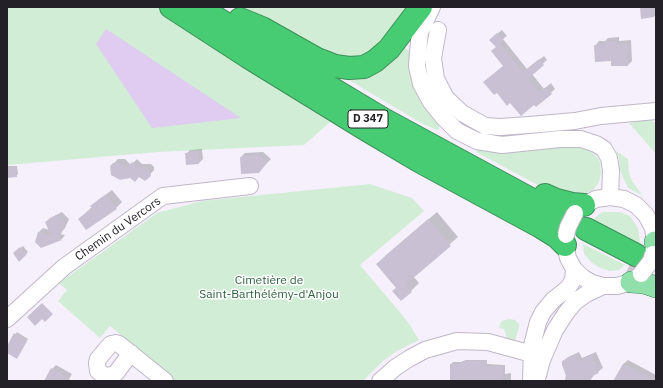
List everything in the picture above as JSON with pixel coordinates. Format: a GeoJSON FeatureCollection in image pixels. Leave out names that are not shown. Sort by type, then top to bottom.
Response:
{"type":"FeatureCollection","features":[{"type":"Feature","properties":{"kind":"highway"},"geometry":{"type":"LineString","coordinates":[[171,7],[365,130],[557,237],[573,225],[572,204],[556,200],[535,191],[500,173],[337,81],[221,7]]}},
{"type":"Feature","properties":{"kind":"highway","name":"D 347"},"geometry":{"type":"LineString","coordinates":[[180,7],[363,116],[645,262]]}},
{"type":"Feature","properties":{"kind":"highway","name":"D 347"},"geometry":{"type":"LineString","coordinates":[[199,7],[383,119],[573,225]]}},
{"type":"Feature","properties":{"kind":"highway"},"geometry":{"type":"LineString","coordinates":[[240,19],[262,28],[317,59],[335,66],[349,68],[364,67],[375,61],[389,49],[421,7]]}},
{"type":"Feature","properties":{"kind":"street"},"geometry":{"type":"LineString","coordinates":[[432,7],[420,32],[417,66],[421,84],[431,102],[443,117],[458,131],[483,142],[502,145],[560,139],[581,140],[596,144],[604,149],[609,158],[611,170],[610,197]]}},
{"type":"Feature","properties":{"kind":"street"},"geometry":{"type":"LineString","coordinates":[[438,30],[433,58],[436,79],[446,98],[462,113],[485,126],[529,126],[656,110]]}},
{"type":"Feature","properties":{"kind":"street","name":"Chemin du Vercors"},"geometry":{"type":"LineString","coordinates":[[7,319],[64,267],[163,196],[250,186]]}},
{"type":"Feature","properties":{"kind":"street"},"geometry":{"type":"LineString","coordinates":[[610,197],[624,199],[651,212],[653,228],[645,262],[617,286],[603,286],[592,283],[582,277],[574,269],[568,258],[573,225],[596,199],[610,197]]}},
{"type":"Feature","properties":{"kind":"street"},"geometry":{"type":"LineString","coordinates":[[531,381],[532,346],[538,322],[552,300],[568,288],[573,280],[574,269]]}},
{"type":"Feature","properties":{"kind":"street"},"geometry":{"type":"LineString","coordinates":[[537,381],[542,360],[555,330],[566,313],[575,302],[586,294],[603,286]]}},
{"type":"Feature","properties":{"kind":"street"},"geometry":{"type":"LineString","coordinates":[[380,381],[396,367],[425,350],[457,341],[488,342],[532,354]]}},
{"type":"Feature","properties":{"kind":"street"},"geometry":{"type":"LineString","coordinates":[[131,353],[165,381]]}},
{"type":"Feature","properties":{"kind":"green space"},"geometry":{"type":"Polygon","coordinates":[[[7,7],[161,7],[220,52],[330,122],[304,145],[158,152],[7,165],[7,7]]]}},
{"type":"Feature","properties":{"kind":"green space"},"geometry":{"type":"Polygon","coordinates":[[[240,7],[413,7],[381,50],[342,63],[242,10],[240,7]]]}},
{"type":"Feature","properties":{"kind":"green space"},"geometry":{"type":"Polygon","coordinates":[[[403,46],[410,52],[419,97],[425,109],[439,125],[439,129],[437,130],[423,124],[342,76],[403,46]]]}},
{"type":"Feature","properties":{"kind":"green space"},"geometry":{"type":"Polygon","coordinates":[[[651,119],[656,125],[656,154],[629,123],[651,119]]]}},
{"type":"Feature","properties":{"kind":"green space"},"geometry":{"type":"Polygon","coordinates":[[[583,147],[588,149],[597,157],[600,162],[601,173],[599,182],[594,189],[579,198],[549,191],[476,152],[479,148],[583,147]]]}},
{"type":"Feature","properties":{"kind":"green space"},"geometry":{"type":"Polygon","coordinates":[[[616,151],[628,159],[629,173],[632,181],[642,195],[628,188],[620,170],[619,158],[616,151]]]}},
{"type":"Feature","properties":{"kind":"green space","name":"Cimetière de Saint-Barthélémy-d'Anjou"},"geometry":{"type":"Polygon","coordinates":[[[370,184],[412,198],[424,211],[360,265],[403,316],[419,340],[397,351],[383,361],[363,381],[176,381],[110,326],[100,338],[58,301],[67,290],[59,283],[157,213],[202,201],[370,184]]]}},
{"type":"Feature","properties":{"kind":"green space"},"geometry":{"type":"Polygon","coordinates":[[[602,212],[620,212],[630,216],[638,228],[640,242],[639,246],[590,222],[602,212]]]}},
{"type":"Feature","properties":{"kind":"green space"},"geometry":{"type":"Polygon","coordinates":[[[583,244],[625,265],[619,270],[610,271],[600,268],[591,262],[584,254],[583,244]]]}},
{"type":"Feature","properties":{"kind":"green space"},"geometry":{"type":"Polygon","coordinates":[[[509,319],[515,320],[519,324],[515,341],[508,341],[504,329],[499,328],[502,321],[509,319]]]}},
{"type":"Feature","properties":{"kind":"shaded area"},"geometry":{"type":"Polygon","coordinates":[[[106,29],[241,118],[152,128],[96,44],[106,29]]]}},
{"type":"Feature","properties":{"kind":"building"},"geometry":{"type":"Polygon","coordinates":[[[640,7],[652,7],[654,17],[641,19],[640,7]]]}},
{"type":"Feature","properties":{"kind":"building"},"geometry":{"type":"Polygon","coordinates":[[[497,33],[503,40],[500,44],[523,72],[539,59],[544,65],[528,79],[539,92],[546,87],[552,94],[536,107],[534,105],[521,116],[510,103],[507,106],[497,93],[494,95],[483,82],[503,66],[491,51],[496,47],[489,40],[497,33]]]}},
{"type":"Feature","properties":{"kind":"building"},"geometry":{"type":"Polygon","coordinates":[[[615,41],[615,44],[627,44],[628,66],[611,66],[611,61],[595,62],[594,45],[603,45],[603,42],[615,41]]]}},
{"type":"Feature","properties":{"kind":"building"},"geometry":{"type":"Polygon","coordinates":[[[198,152],[199,164],[186,165],[185,153],[198,152]]]}},
{"type":"Feature","properties":{"kind":"building"},"geometry":{"type":"Polygon","coordinates":[[[259,155],[267,163],[259,173],[241,174],[240,157],[259,155]]]}},
{"type":"Feature","properties":{"kind":"building"},"geometry":{"type":"Polygon","coordinates":[[[132,162],[137,168],[147,168],[150,171],[151,176],[145,181],[139,177],[135,182],[130,178],[120,180],[111,175],[110,166],[113,163],[121,163],[126,168],[132,162]]]}},
{"type":"Feature","properties":{"kind":"building"},"geometry":{"type":"Polygon","coordinates":[[[16,167],[17,177],[7,178],[7,168],[16,167]]]}},
{"type":"Feature","properties":{"kind":"building"},"geometry":{"type":"Polygon","coordinates":[[[105,195],[117,209],[86,230],[78,219],[92,208],[90,206],[105,195]]]}},
{"type":"Feature","properties":{"kind":"building"},"geometry":{"type":"Polygon","coordinates":[[[57,215],[65,223],[61,234],[57,238],[62,240],[41,248],[35,242],[38,232],[51,236],[45,222],[57,215]]]}},
{"type":"Feature","properties":{"kind":"building"},"geometry":{"type":"Polygon","coordinates":[[[428,219],[451,246],[405,285],[412,292],[401,301],[392,291],[396,288],[376,264],[428,219]]]}},
{"type":"Feature","properties":{"kind":"building"},"geometry":{"type":"Polygon","coordinates":[[[20,247],[27,254],[19,262],[13,253],[20,247]]]}},
{"type":"Feature","properties":{"kind":"building"},"geometry":{"type":"Polygon","coordinates":[[[42,303],[53,314],[45,322],[42,319],[35,326],[27,317],[42,303]]]}},
{"type":"Feature","properties":{"kind":"building"},"geometry":{"type":"Polygon","coordinates":[[[14,333],[27,341],[17,359],[7,353],[7,346],[14,333]]]}},
{"type":"Feature","properties":{"kind":"building"},"geometry":{"type":"Polygon","coordinates":[[[575,355],[578,362],[592,355],[599,373],[590,377],[592,381],[568,381],[562,361],[575,355]]]}},
{"type":"Feature","properties":{"kind":"building"},"geometry":{"type":"Polygon","coordinates":[[[462,361],[486,361],[486,366],[503,366],[503,381],[450,381],[450,364],[462,364],[462,361]]]}},
{"type":"Feature","properties":{"kind":"building"},"geometry":{"type":"Polygon","coordinates":[[[623,364],[638,372],[655,381],[613,381],[623,364]]]}},
{"type":"Feature","properties":{"kind":"building"},"geometry":{"type":"Polygon","coordinates":[[[51,368],[72,381],[44,381],[51,368]]]}},
{"type":"Feature","properties":{"kind":"tunnel"},"geometry":{"type":"LineString","coordinates":[[631,262],[656,274]]}}]}
